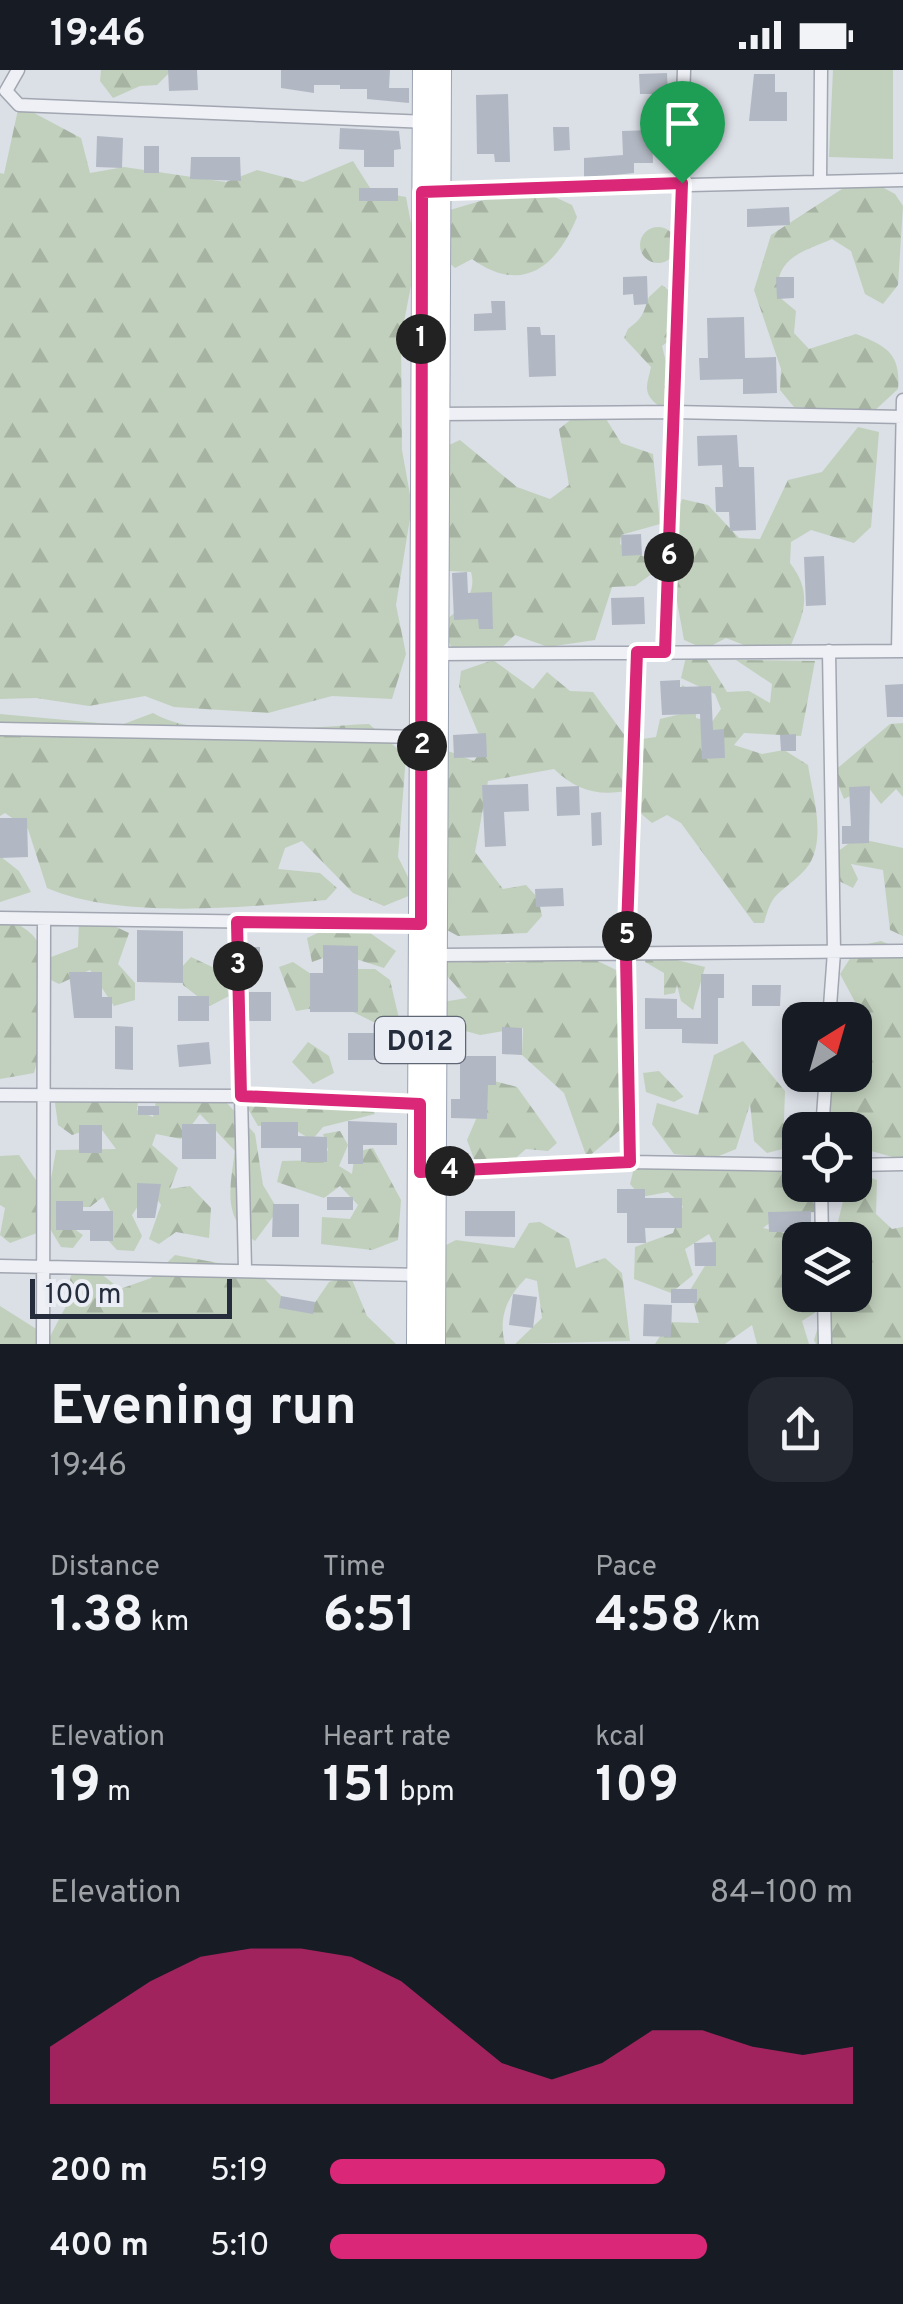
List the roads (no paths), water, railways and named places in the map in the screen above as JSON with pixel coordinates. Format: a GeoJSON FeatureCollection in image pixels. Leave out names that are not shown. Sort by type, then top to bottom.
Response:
{"type":"FeatureCollection","features":[{"type":"Feature","properties":{"kind":"main road","name":"D012"},"geometry":{"type":"LineString","coordinates":[[423,70],[431,122],[430,654],[438,955],[427,1172],[428,1275],[434,1344]]}},
{"type":"Feature","properties":{"kind":"main road","name":"D012"},"geometry":{"type":"LineString","coordinates":[[431,122],[441,70]]}},
{"type":"Feature","properties":{"kind":"main road","name":"D012"},"geometry":{"type":"LineString","coordinates":[[429,1104],[421,924],[422,737],[430,654]]}},
{"type":"Feature","properties":{"kind":"main road","name":"D012"},"geometry":{"type":"LineString","coordinates":[[418,1344],[428,1275]]}},
{"type":"Feature","properties":{"kind":"street"},"geometry":{"type":"LineString","coordinates":[[18,70],[6,91],[19,105],[431,122]]}},
{"type":"Feature","properties":{"kind":"street"},"geometry":{"type":"LineString","coordinates":[[665,652],[684,70]]}},
{"type":"Feature","properties":{"kind":"street"},"geometry":{"type":"LineString","coordinates":[[820,181],[821,70]]}},
{"type":"Feature","properties":{"kind":"street"},"geometry":{"type":"LineString","coordinates":[[431,192],[903,180]]}},
{"type":"Feature","properties":{"kind":"street"},"geometry":{"type":"LineString","coordinates":[[430,654],[901,650],[903,400]]}},
{"type":"Feature","properties":{"kind":"street"},"geometry":{"type":"LineString","coordinates":[[430,414],[674,412],[903,417]]}},
{"type":"Feature","properties":{"kind":"street"},"geometry":{"type":"LineString","coordinates":[[830,651],[834,952],[830,1002]]}},
{"type":"Feature","properties":{"kind":"street"},"geometry":{"type":"LineString","coordinates":[[630,1162],[626,956],[637,652]]}},
{"type":"Feature","properties":{"kind":"street"},"geometry":{"type":"LineString","coordinates":[[0,729],[422,737]]}},
{"type":"Feature","properties":{"kind":"street"},"geometry":{"type":"LineString","coordinates":[[0,918],[421,924]]}},
{"type":"Feature","properties":{"kind":"street"},"geometry":{"type":"LineString","coordinates":[[43,1344],[44,919]]}},
{"type":"Feature","properties":{"kind":"street"},"geometry":{"type":"LineString","coordinates":[[237,922],[245,1269]]}},
{"type":"Feature","properties":{"kind":"street"},"geometry":{"type":"LineString","coordinates":[[438,955],[903,951]]}},
{"type":"Feature","properties":{"kind":"street"},"geometry":{"type":"LineString","coordinates":[[0,1095],[241,1096],[429,1104]]}},
{"type":"Feature","properties":{"kind":"street"},"geometry":{"type":"LineString","coordinates":[[427,1172],[630,1162],[782,1165]]}},
{"type":"Feature","properties":{"kind":"street"},"geometry":{"type":"LineString","coordinates":[[872,1165],[903,1164]]}},
{"type":"Feature","properties":{"kind":"street"},"geometry":{"type":"LineString","coordinates":[[0,1266],[428,1275]]}},
{"type":"Feature","properties":{"kind":"street"},"geometry":{"type":"LineString","coordinates":[[824,1312],[825,1344]]}}]}
